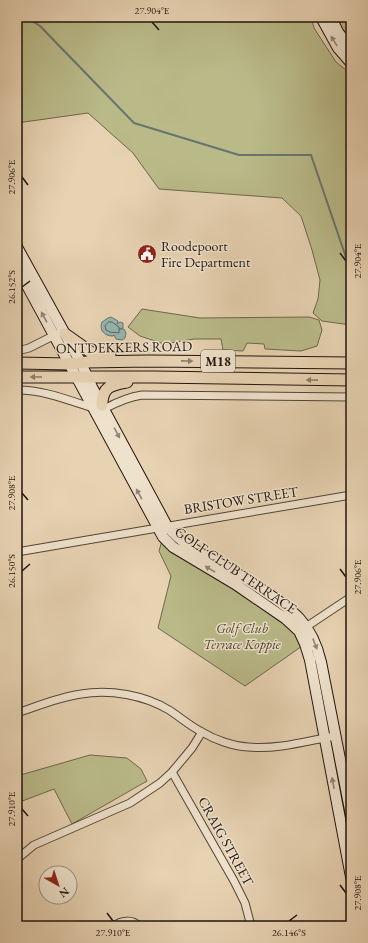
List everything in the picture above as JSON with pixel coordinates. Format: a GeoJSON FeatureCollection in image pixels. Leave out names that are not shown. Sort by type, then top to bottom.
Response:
{"type":"FeatureCollection","features":[{"type":"Feature","properties":{"kind":"main road"},"geometry":{"type":"LineString","coordinates":[[60,334],[92,354],[148,361]]}},
{"type":"Feature","properties":{"kind":"main road","name":"ONTDEKKERS ROAD"},"geometry":{"type":"LineString","coordinates":[[17,362],[76,364],[148,361],[351,363]]}},
{"type":"Feature","properties":{"kind":"main road","name":"ONTDEKKERS ROAD"},"geometry":{"type":"LineString","coordinates":[[17,377],[155,377],[351,380]]}},
{"type":"Feature","properties":{"kind":"main road"},"geometry":{"type":"LineString","coordinates":[[100,407],[105,390],[111,386],[155,377]]}},
{"type":"Feature","properties":{"kind":"street"},"geometry":{"type":"LineString","coordinates":[[321,17],[338,48],[351,63]]}},
{"type":"Feature","properties":{"kind":"street"},"geometry":{"type":"LineString","coordinates":[[331,17],[338,32],[351,49]]}},
{"type":"Feature","properties":{"kind":"street","name":"GOLF CLUB TERRACE"},"geometry":{"type":"LineString","coordinates":[[17,247],[82,377],[100,407],[162,527],[163,537],[173,547],[260,600],[302,629],[315,641],[350,801],[351,815]]}},
{"type":"Feature","properties":{"kind":"street","name":"GOLF CLUB TERRACE"},"geometry":{"type":"LineString","coordinates":[[17,267],[60,334]]}},
{"type":"Feature","properties":{"kind":"street","name":"ONTDEKKERS ROAD"},"geometry":{"type":"LineString","coordinates":[[17,351],[29,348],[60,334]]}},
{"type":"Feature","properties":{"kind":"street"},"geometry":{"type":"LineString","coordinates":[[17,390],[32,390],[48,393],[100,407],[142,395],[351,397]]}},
{"type":"Feature","properties":{"kind":"street","name":"BRISTOW STREET"},"geometry":{"type":"LineString","coordinates":[[17,552],[351,495]]}},
{"type":"Feature","properties":{"kind":"street"},"geometry":{"type":"LineString","coordinates":[[302,629],[351,596]]}},
{"type":"Feature","properties":{"kind":"street","name":"GOLF CLUB TERRACE"},"geometry":{"type":"LineString","coordinates":[[302,629],[310,660],[351,877]]}},
{"type":"Feature","properties":{"kind":"street"},"geometry":{"type":"LineString","coordinates":[[17,713],[82,694],[104,692],[120,694],[154,703],[169,710],[202,732],[226,742],[247,748],[275,747],[335,736]]}},
{"type":"Feature","properties":{"kind":"street"},"geometry":{"type":"LineString","coordinates":[[17,859],[34,845],[130,803],[160,783],[172,772],[192,748],[202,732]]}},
{"type":"Feature","properties":{"kind":"street","name":"CRAIG STREET"},"geometry":{"type":"LineString","coordinates":[[172,772],[245,902],[251,926]]}},
{"type":"Feature","properties":{"kind":"street"},"geometry":{"type":"LineString","coordinates":[[337,804],[350,801]]}},
{"type":"Feature","properties":{"kind":"street"},"geometry":{"type":"LineString","coordinates":[[114,926],[119,922],[124,921],[140,926]]}},
{"type":"Feature","properties":{"kind":"green space"},"geometry":{"type":"Polygon","coordinates":[[[17,17],[311,17],[314,28],[336,62],[351,74],[351,325],[322,321],[313,313],[318,299],[320,280],[312,250],[301,216],[282,198],[159,189],[133,153],[88,113],[17,123],[17,17]]]}},
{"type":"Feature","properties":{"kind":"green space"},"geometry":{"type":"Polygon","coordinates":[[[336,17],[351,17],[351,44],[347,40],[336,17]]]}},
{"type":"Feature","properties":{"kind":"green space"},"geometry":{"type":"Polygon","coordinates":[[[142,309],[200,318],[309,317],[319,320],[322,330],[317,346],[301,351],[265,349],[264,344],[247,343],[243,351],[223,350],[221,339],[194,339],[164,344],[140,336],[128,327],[142,309]]]}},
{"type":"Feature","properties":{"kind":"green space","name":"Golf Club Terrace Koppie"},"geometry":{"type":"Polygon","coordinates":[[[163,537],[266,604],[305,644],[245,686],[158,628],[171,576],[159,551],[163,537]]]}},
{"type":"Feature","properties":{"kind":"green space"},"geometry":{"type":"Polygon","coordinates":[[[90,755],[127,758],[141,769],[147,781],[72,824],[54,789],[17,803],[17,776],[90,755]]]}},
{"type":"Feature","properties":{"kind":"water"},"geometry":{"type":"Polygon","coordinates":[[[111,317],[118,321],[117,324],[120,322],[123,323],[123,328],[119,329],[124,329],[126,333],[125,338],[122,340],[116,339],[114,335],[105,334],[101,328],[102,322],[111,317]]]}},
{"type":"Feature","properties":{"kind":"waterway"},"geometry":{"type":"LineString","coordinates":[[26,17],[40,26],[134,123],[239,155],[311,155],[351,272]]}},
{"type":"Feature","properties":{"kind":"place","name":"Roodepoort Fire Department"},"geometry":{"type":"Point","coordinates":[147,254]}}]}
